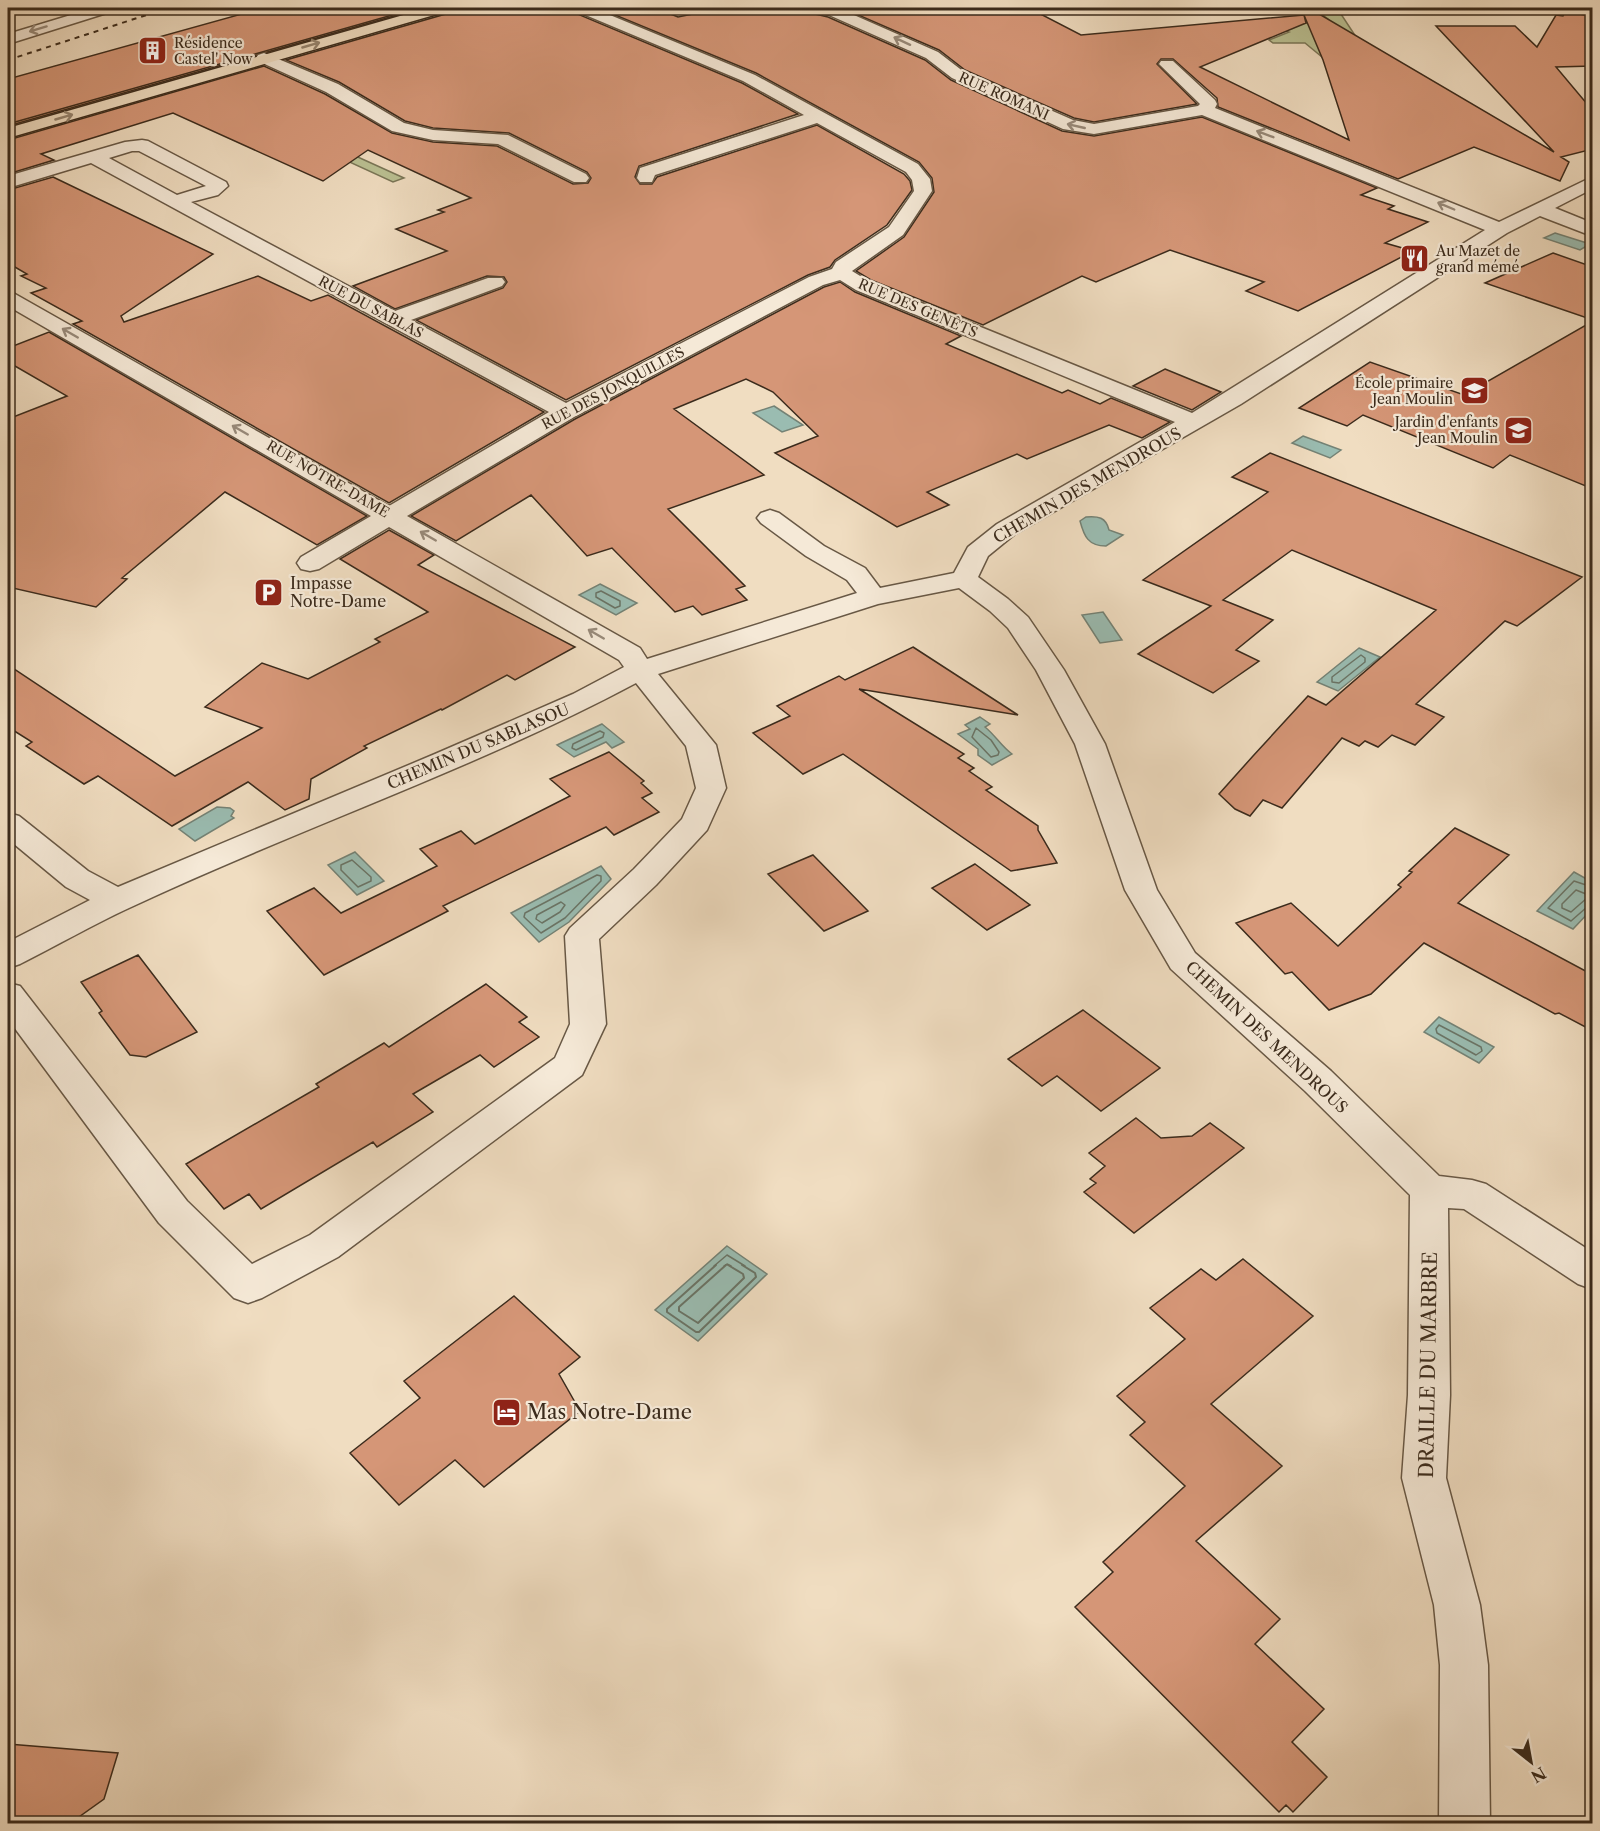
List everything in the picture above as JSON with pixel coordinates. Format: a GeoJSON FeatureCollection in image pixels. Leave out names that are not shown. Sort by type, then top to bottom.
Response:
{"type":"FeatureCollection","features":[{"type":"Feature","properties":{"kind":"main road"},"geometry":{"type":"LineString","coordinates":[[8,133],[443,8]]}},
{"type":"Feature","properties":{"kind":"street"},"geometry":{"type":"LineString","coordinates":[[8,39],[108,8]]}},
{"type":"Feature","properties":{"kind":"street","name":"RUE DES GENÊTS"},"geometry":{"type":"LineString","coordinates":[[581,8],[749,78],[903,162],[921,179],[924,191],[896,231],[843,266],[842,273],[873,290],[1194,422]]}},
{"type":"Feature","properties":{"kind":"street","name":"RUE ROMANI"},"geometry":{"type":"LineString","coordinates":[[817,8],[833,11],[932,55],[958,75],[1069,125],[1094,129],[1108,128],[1204,110]]}},
{"type":"Feature","properties":{"kind":"street"},"geometry":{"type":"LineString","coordinates":[[264,58],[332,88],[398,127],[433,135],[502,139],[580,178]]}},
{"type":"Feature","properties":{"kind":"street"},"geometry":{"type":"LineString","coordinates":[[1167,64],[1209,104],[1204,110],[1500,229]]}},
{"type":"Feature","properties":{"kind":"street"},"geometry":{"type":"LineString","coordinates":[[646,178],[646,171],[820,116]]}},
{"type":"Feature","properties":{"kind":"street"},"geometry":{"type":"LineString","coordinates":[[8,182],[131,146],[142,145],[219,186],[211,191],[176,201]]}},
{"type":"Feature","properties":{"kind":"street","name":"RUE DU SABLAS"},"geometry":{"type":"LineString","coordinates":[[93,157],[566,412]]}},
{"type":"Feature","properties":{"kind":"street","name":"CHEMIN DES MENDROUS"},"geometry":{"type":"LineString","coordinates":[[1429,1190],[1318,1081],[1183,961],[1141,890],[1090,744],[1050,670],[1018,623],[999,605],[964,579],[977,552],[1006,529],[1233,399],[1500,229],[1593,182]]}},
{"type":"Feature","properties":{"kind":"street"},"geometry":{"type":"LineString","coordinates":[[1540,209],[1593,230]]}},
{"type":"Feature","properties":{"kind":"street","name":"RUE DES JONQUILLES"},"geometry":{"type":"LineString","coordinates":[[390,515],[566,412],[816,281],[842,273]]}},
{"type":"Feature","properties":{"kind":"street"},"geometry":{"type":"LineString","coordinates":[[394,320],[495,282]]}},
{"type":"Feature","properties":{"kind":"street","name":"RUE NOTRE-DAME"},"geometry":{"type":"LineString","coordinates":[[8,298],[630,654],[640,670],[701,746],[711,788],[696,823],[645,877],[582,936],[588,1024],[569,1066],[324,1246],[248,1286],[173,1212],[8,995]]}},
{"type":"Feature","properties":{"kind":"street"},"geometry":{"type":"LineString","coordinates":[[310,563],[390,515]]}},
{"type":"Feature","properties":{"kind":"street"},"geometry":{"type":"LineString","coordinates":[[770,518],[815,551],[856,574],[873,597]]}},
{"type":"Feature","properties":{"kind":"street","name":"CHEMIN DU SABLASOU"},"geometry":{"type":"LineString","coordinates":[[8,956],[117,900],[584,700],[640,670],[873,597],[964,579]]}},
{"type":"Feature","properties":{"kind":"street"},"geometry":{"type":"LineString","coordinates":[[8,823],[77,879],[117,900]]}},
{"type":"Feature","properties":{"kind":"street"},"geometry":{"type":"LineString","coordinates":[[1429,1190],[1472,1195],[1593,1272]]}},
{"type":"Feature","properties":{"kind":"street","name":"DRAILLE DU MARBRE"},"geometry":{"type":"LineString","coordinates":[[1429,1190],[1429,1395],[1424,1478],[1457,1605],[1464,1665],[1465,1824]]}},
{"type":"Feature","properties":{"kind":"green space"},"geometry":{"type":"Polygon","coordinates":[[[1314,8],[1337,8],[1364,49],[1322,57],[1305,43],[1273,43],[1269,40],[1289,32],[1277,28],[1302,20],[1328,19],[1314,8]]]}},
{"type":"Feature","properties":{"kind":"green space"},"geometry":{"type":"Polygon","coordinates":[[[195,83],[404,178],[393,182],[184,86],[195,83]]]}},
{"type":"Feature","properties":{"kind":"water"},"geometry":{"type":"Polygon","coordinates":[[[1555,233],[1590,244],[1580,250],[1544,238],[1555,233]]]}},
{"type":"Feature","properties":{"kind":"water"},"geometry":{"type":"Polygon","coordinates":[[[774,406],[803,425],[782,432],[753,413],[774,406]]]}},
{"type":"Feature","properties":{"kind":"water"},"geometry":{"type":"Polygon","coordinates":[[[1303,436],[1341,450],[1330,458],[1292,443],[1303,436]]]}},
{"type":"Feature","properties":{"kind":"water"},"geometry":{"type":"Polygon","coordinates":[[[1086,517],[1101,518],[1106,522],[1109,530],[1123,535],[1106,546],[1095,544],[1085,536],[1080,521],[1086,517]]]}},
{"type":"Feature","properties":{"kind":"water"},"geometry":{"type":"Polygon","coordinates":[[[600,584],[637,603],[616,615],[579,595],[600,584]]]}},
{"type":"Feature","properties":{"kind":"water"},"geometry":{"type":"Polygon","coordinates":[[[1103,612],[1122,640],[1100,643],[1082,615],[1103,612]]]}},
{"type":"Feature","properties":{"kind":"water"},"geometry":{"type":"Polygon","coordinates":[[[1359,648],[1380,657],[1338,691],[1317,682],[1359,648]]]}},
{"type":"Feature","properties":{"kind":"water"},"geometry":{"type":"Polygon","coordinates":[[[980,717],[990,724],[985,727],[1012,754],[992,765],[978,755],[978,749],[958,734],[970,729],[965,725],[980,717]]]}},
{"type":"Feature","properties":{"kind":"water"},"geometry":{"type":"Polygon","coordinates":[[[602,724],[624,742],[612,748],[606,742],[574,757],[557,745],[602,724]]]}},
{"type":"Feature","properties":{"kind":"water"},"geometry":{"type":"Polygon","coordinates":[[[217,807],[230,808],[234,811],[231,816],[234,818],[195,841],[179,829],[217,807]]]}},
{"type":"Feature","properties":{"kind":"water"},"geometry":{"type":"Polygon","coordinates":[[[355,852],[384,881],[357,895],[328,865],[355,852]]]}},
{"type":"Feature","properties":{"kind":"water"},"geometry":{"type":"Polygon","coordinates":[[[601,866],[611,879],[569,922],[539,942],[511,913],[601,866]]]}},
{"type":"Feature","properties":{"kind":"water"},"geometry":{"type":"Polygon","coordinates":[[[1574,872],[1592,882],[1592,909],[1573,929],[1537,911],[1574,872]]]}},
{"type":"Feature","properties":{"kind":"water"},"geometry":{"type":"Polygon","coordinates":[[[1439,1017],[1494,1047],[1479,1063],[1424,1032],[1439,1017]]]}},
{"type":"Feature","properties":{"kind":"water"},"geometry":{"type":"Polygon","coordinates":[[[727,1246],[767,1274],[698,1341],[655,1310],[727,1246]]]}},
{"type":"Feature","properties":{"kind":"building"},"geometry":{"type":"Polygon","coordinates":[[[263,8],[422,8],[8,126],[8,79],[263,8]]]}},
{"type":"Feature","properties":{"kind":"building"},"geometry":{"type":"Polygon","coordinates":[[[453,8],[571,8],[575,13],[742,83],[798,114],[639,166],[635,177],[640,184],[652,184],[657,177],[817,125],[904,174],[910,181],[912,190],[887,225],[835,260],[830,267],[808,275],[566,400],[416,320],[503,288],[507,282],[504,277],[487,276],[395,309],[353,286],[447,251],[396,229],[444,212],[438,210],[471,198],[368,150],[323,181],[173,113],[41,154],[54,160],[8,174],[8,140],[264,66],[325,94],[392,133],[433,142],[497,146],[573,184],[588,183],[591,178],[587,172],[509,133],[433,128],[405,121],[339,82],[286,60],[449,13],[453,8]]]}},
{"type":"Feature","properties":{"kind":"building"},"geometry":{"type":"Polygon","coordinates":[[[598,8],[655,8],[678,17],[723,8],[808,8],[811,13],[828,17],[925,60],[951,80],[1062,131],[1094,136],[1202,117],[1377,188],[1361,195],[1394,206],[1388,209],[1428,222],[1385,243],[1413,251],[1298,311],[1246,291],[1264,282],[1170,250],[1096,282],[1082,276],[983,325],[871,280],[856,271],[904,237],[934,192],[932,178],[919,162],[756,73],[598,8]]]}},
{"type":"Feature","properties":{"kind":"building"},"geometry":{"type":"Polygon","coordinates":[[[842,8],[1029,8],[1081,35],[1304,15],[1301,8],[1309,8],[1554,152],[1436,26],[1515,26],[1537,47],[1556,15],[1563,16],[1565,12],[1593,16],[1593,66],[1556,67],[1593,111],[1593,149],[1561,157],[1569,162],[1560,181],[1474,147],[1398,179],[1218,107],[1217,98],[1173,59],[1161,59],[1157,64],[1197,104],[1094,122],[1074,118],[965,70],[939,50],[842,8]],[[1304,15],[1306,23],[1200,67],[1349,140],[1323,60],[1304,15]]]}},
{"type":"Feature","properties":{"kind":"building"},"geometry":{"type":"Polygon","coordinates":[[[53,177],[213,254],[121,316],[124,322],[258,276],[311,301],[328,295],[544,412],[389,503],[73,324],[82,321],[31,293],[46,288],[21,276],[27,274],[8,263],[8,190],[53,177]]]}},
{"type":"Feature","properties":{"kind":"building"},"geometry":{"type":"Polygon","coordinates":[[[1553,253],[1593,267],[1593,320],[1485,283],[1553,253]]]}},
{"type":"Feature","properties":{"kind":"building"},"geometry":{"type":"Polygon","coordinates":[[[840,282],[855,292],[961,336],[946,344],[1062,393],[1068,390],[1100,404],[1111,398],[1170,422],[1142,438],[1109,425],[1027,459],[1017,454],[927,492],[949,505],[897,527],[775,453],[818,436],[773,392],[746,379],[674,409],[764,475],[668,509],[745,586],[736,589],[747,600],[702,615],[693,606],[675,612],[612,548],[587,556],[531,495],[456,541],[411,516],[575,419],[824,287],[840,282]]]}},
{"type":"Feature","properties":{"kind":"building"},"geometry":{"type":"Polygon","coordinates":[[[1593,321],[1593,489],[1510,455],[1493,468],[1363,415],[1347,426],[1299,408],[1370,362],[1464,395],[1593,321]]]}},
{"type":"Feature","properties":{"kind":"building"},"geometry":{"type":"Polygon","coordinates":[[[49,332],[367,516],[317,545],[225,492],[122,578],[127,579],[96,607],[8,587],[8,419],[67,396],[8,362],[8,348],[49,332]]]}},
{"type":"Feature","properties":{"kind":"building"},"geometry":{"type":"Polygon","coordinates":[[[1165,369],[1221,392],[1192,410],[1133,386],[1165,369]]]}},
{"type":"Feature","properties":{"kind":"building"},"geometry":{"type":"Polygon","coordinates":[[[1270,453],[1582,577],[1517,626],[1505,621],[1416,704],[1444,717],[1415,745],[1392,735],[1378,747],[1365,741],[1359,746],[1342,738],[1282,808],[1263,800],[1250,816],[1235,809],[1219,794],[1308,696],[1326,705],[1436,610],[1292,550],[1223,600],[1273,620],[1236,650],[1259,661],[1213,693],[1138,654],[1211,606],[1143,580],[1268,492],[1232,477],[1270,453]]]}},
{"type":"Feature","properties":{"kind":"building"},"geometry":{"type":"Polygon","coordinates":[[[389,530],[434,555],[418,565],[575,647],[515,680],[507,675],[442,710],[364,746],[367,748],[311,779],[309,799],[285,810],[248,782],[172,826],[98,776],[84,784],[26,746],[32,742],[8,727],[8,665],[175,776],[262,728],[205,707],[262,663],[308,679],[380,642],[375,639],[428,612],[340,559],[389,530]]]}},
{"type":"Feature","properties":{"kind":"building"},"geometry":{"type":"Polygon","coordinates":[[[913,647],[1018,715],[859,689],[964,754],[958,758],[974,768],[969,771],[992,787],[986,790],[1038,826],[1038,830],[1057,863],[1011,871],[843,754],[803,774],[753,733],[790,716],[777,706],[839,676],[845,680],[913,647]]]}},
{"type":"Feature","properties":{"kind":"building"},"geometry":{"type":"Polygon","coordinates":[[[609,752],[644,781],[641,783],[652,793],[642,798],[659,812],[614,835],[606,827],[443,906],[448,911],[324,975],[267,911],[314,888],[341,913],[437,866],[420,849],[461,831],[475,844],[570,796],[550,779],[609,752]]]}},
{"type":"Feature","properties":{"kind":"building"},"geometry":{"type":"Polygon","coordinates":[[[1455,828],[1509,855],[1458,903],[1593,975],[1593,1031],[1559,1013],[1555,1014],[1424,943],[1371,994],[1329,1010],[1292,972],[1285,974],[1236,923],[1291,903],[1338,946],[1401,887],[1398,885],[1412,872],[1409,871],[1455,828]]]}},
{"type":"Feature","properties":{"kind":"building"},"geometry":{"type":"Polygon","coordinates":[[[813,855],[868,911],[824,931],[768,874],[813,855]]]}},
{"type":"Feature","properties":{"kind":"building"},"geometry":{"type":"Polygon","coordinates":[[[975,864],[1030,905],[987,930],[932,888],[975,864]]]}},
{"type":"Feature","properties":{"kind":"building"},"geometry":{"type":"Polygon","coordinates":[[[138,955],[197,1032],[146,1057],[130,1055],[99,1013],[102,1011],[81,982],[138,955]]]}},
{"type":"Feature","properties":{"kind":"building"},"geometry":{"type":"Polygon","coordinates":[[[486,984],[527,1017],[519,1022],[539,1037],[494,1067],[480,1055],[413,1094],[433,1112],[377,1147],[373,1142],[261,1209],[249,1194],[224,1209],[186,1164],[319,1087],[316,1084],[384,1043],[389,1047],[486,984]]]}},
{"type":"Feature","properties":{"kind":"building"},"geometry":{"type":"Polygon","coordinates":[[[1083,1010],[1160,1068],[1101,1111],[1057,1076],[1042,1086],[1008,1059],[1083,1010]]]}},
{"type":"Feature","properties":{"kind":"building"},"geometry":{"type":"Polygon","coordinates":[[[1136,1118],[1161,1138],[1192,1136],[1210,1123],[1244,1148],[1134,1233],[1084,1192],[1096,1183],[1090,1179],[1105,1166],[1089,1153],[1136,1118]]]}},
{"type":"Feature","properties":{"kind":"building"},"geometry":{"type":"Polygon","coordinates":[[[1243,1259],[1313,1316],[1211,1404],[1282,1466],[1196,1541],[1280,1619],[1255,1644],[1324,1709],[1292,1742],[1327,1777],[1293,1812],[1286,1805],[1279,1812],[1075,1607],[1113,1572],[1103,1562],[1185,1486],[1130,1435],[1145,1422],[1117,1396],[1185,1339],[1150,1308],[1201,1269],[1216,1280],[1243,1259]]]}},
{"type":"Feature","properties":{"kind":"building"},"geometry":{"type":"Polygon","coordinates":[[[514,1296],[580,1357],[559,1374],[580,1411],[484,1487],[455,1460],[399,1505],[350,1453],[420,1398],[404,1381],[514,1296]]]}},
{"type":"Feature","properties":{"kind":"building"},"geometry":{"type":"Polygon","coordinates":[[[8,1744],[118,1753],[104,1799],[69,1824],[8,1824],[8,1744]]]}},
{"type":"Feature","properties":{"kind":"tram line"},"geometry":{"type":"LineString","coordinates":[[8,124],[417,8]]}},
{"type":"Feature","properties":{"kind":"railway"},"geometry":{"type":"LineString","coordinates":[[8,60],[168,8]]}},
{"type":"Feature","properties":{"kind":"place","name":"Résidence Castel' Now"},"geometry":{"type":"Point","coordinates":[153,51]}},
{"type":"Feature","properties":{"kind":"place","name":"Au Mazet de grand mémé"},"geometry":{"type":"Point","coordinates":[1415,259]}},
{"type":"Feature","properties":{"kind":"place","name":"École primaire Jean Moulin"},"geometry":{"type":"Point","coordinates":[1474,391]}},
{"type":"Feature","properties":{"kind":"place","name":"Jardin d'enfants Jean Moulin"},"geometry":{"type":"Point","coordinates":[1519,430]}},
{"type":"Feature","properties":{"kind":"place","name":"Impasse Notre-Dame"},"geometry":{"type":"Point","coordinates":[269,592]}},
{"type":"Feature","properties":{"kind":"place","name":"Mas Notre-Dame"},"geometry":{"type":"Point","coordinates":[506,1412]}}]}
